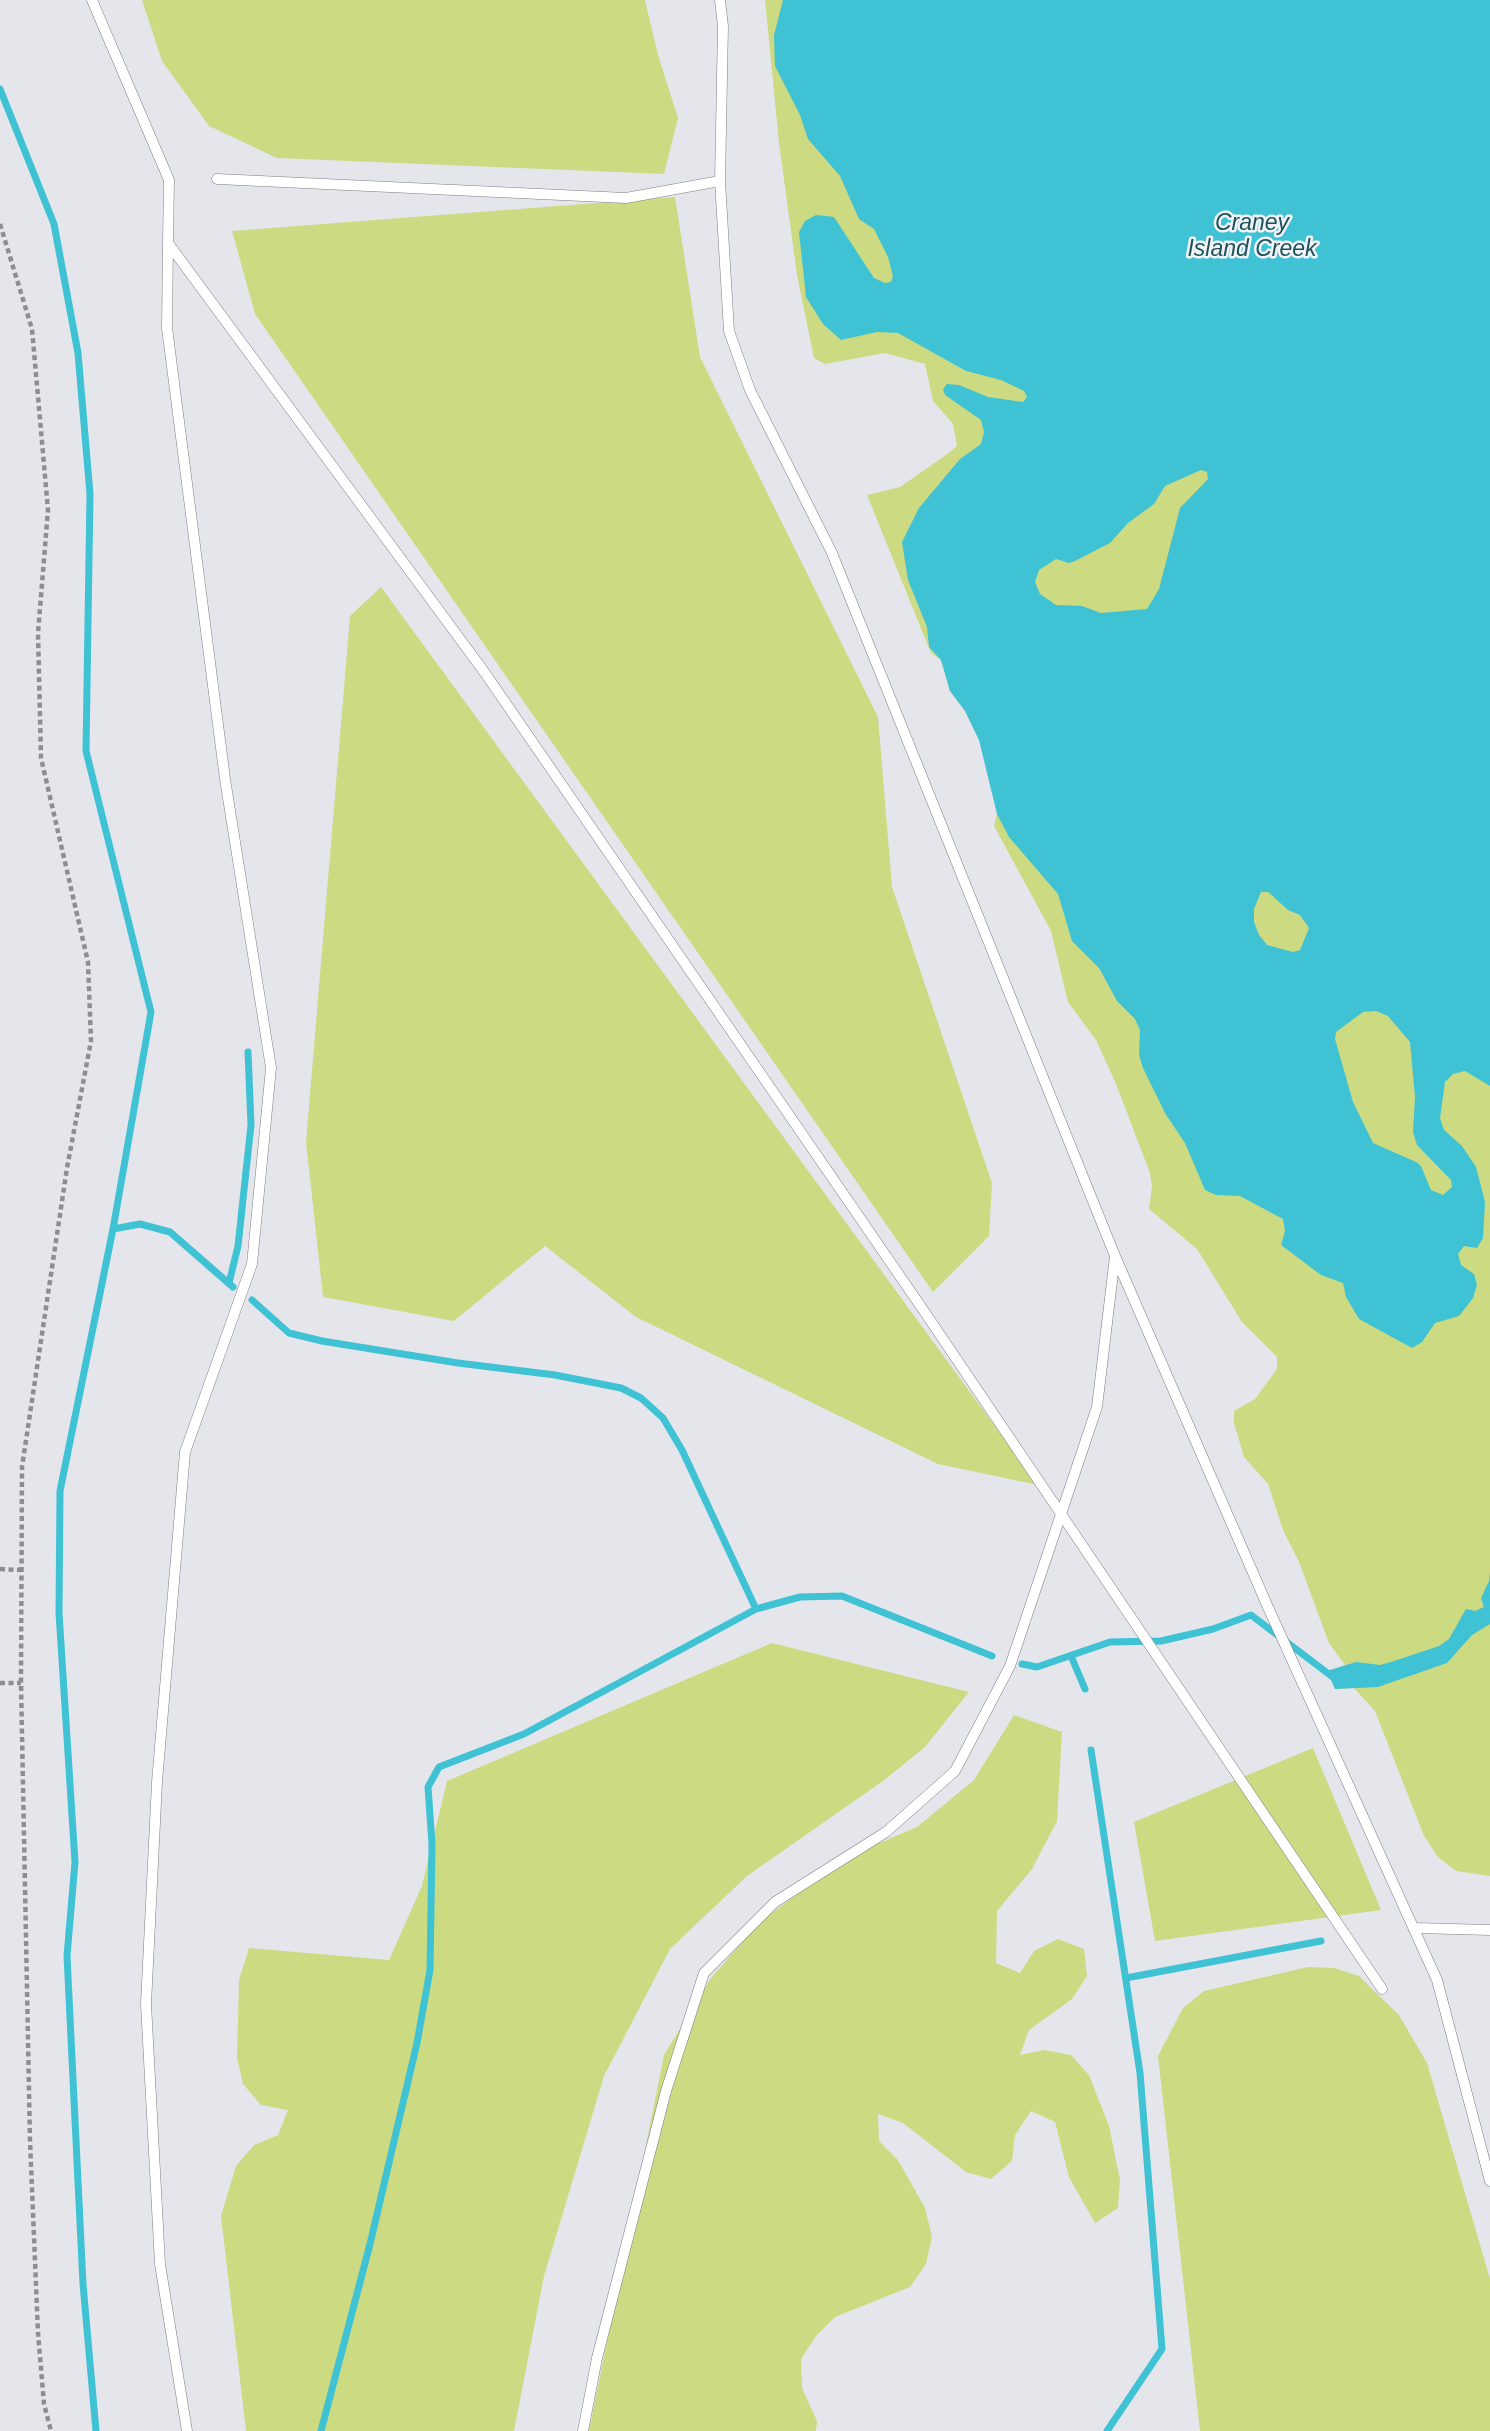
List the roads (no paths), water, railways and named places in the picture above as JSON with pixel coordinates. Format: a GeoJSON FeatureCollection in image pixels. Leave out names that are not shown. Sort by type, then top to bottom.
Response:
{"type":"FeatureCollection","features":[{"type":"Feature","properties":{"kind":"lane"},"geometry":{"type":"LineString","coordinates":[[92,0],[169,180],[167,328],[225,779],[271,1068],[252,1264],[185,1452],[157,1782],[146,2004],[160,2264],[187,2431]]}},
{"type":"Feature","properties":{"kind":"lane"},"geometry":{"type":"LineString","coordinates":[[720,0],[723,26],[720,181],[729,331],[746,378],[832,552],[1115,1256],[1267,1605],[1416,1928],[1437,1980],[1490,2180]]}},
{"type":"Feature","properties":{"kind":"lane"},"geometry":{"type":"LineString","coordinates":[[217,179],[626,198],[720,181]]}},
{"type":"Feature","properties":{"kind":"lane"},"geometry":{"type":"LineString","coordinates":[[168,243],[485,673],[1061,1514],[1382,1989]]}},
{"type":"Feature","properties":{"kind":"lane"},"geometry":{"type":"LineString","coordinates":[[583,2431],[597,2358],[666,2091],[704,1973],[775,1902],[886,1832],[955,1771],[1010,1666],[1097,1407],[1115,1256]]}},
{"type":"Feature","properties":{"kind":"lane"},"geometry":{"type":"LineString","coordinates":[[1416,1928],[1490,1930]]}},
{"type":"Feature","properties":{"kind":"water","name":"Craney Island Creek"},"geometry":{"type":"Polygon","coordinates":[[[783,0],[1490,0],[1490,1086],[1465,1071],[1453,1074],[1445,1082],[1440,1118],[1444,1130],[1462,1146],[1476,1167],[1485,1202],[1483,1238],[1477,1248],[1464,1246],[1458,1254],[1461,1265],[1474,1274],[1477,1285],[1473,1298],[1459,1316],[1435,1323],[1422,1342],[1412,1348],[1359,1319],[1346,1297],[1343,1283],[1321,1275],[1281,1245],[1285,1231],[1283,1219],[1240,1196],[1216,1195],[1205,1190],[1185,1143],[1165,1113],[1143,1068],[1139,1055],[1140,1030],[1135,1019],[1117,1001],[1099,968],[1072,941],[1058,894],[1009,837],[997,814],[979,740],[965,711],[950,691],[941,660],[929,647],[927,627],[908,580],[902,542],[919,508],[960,459],[981,444],[984,432],[981,420],[945,395],[943,389],[947,384],[959,385],[988,397],[1023,402],[1027,397],[1024,391],[1001,380],[966,371],[898,333],[877,332],[841,340],[823,324],[806,297],[799,232],[805,221],[816,215],[834,217],[874,278],[885,283],[891,282],[893,276],[888,257],[874,229],[859,219],[840,176],[808,139],[800,115],[775,66],[774,35],[783,0]],[[1201,470],[1165,486],[1154,504],[1128,523],[1110,543],[1075,561],[1069,563],[1056,559],[1039,570],[1035,582],[1040,594],[1056,605],[1082,606],[1101,613],[1147,609],[1159,589],[1180,508],[1208,479],[1207,472],[1201,470]],[[1261,892],[1254,909],[1254,922],[1267,945],[1293,952],[1300,950],[1309,928],[1300,915],[1288,910],[1268,892],[1261,892]],[[1376,1011],[1363,1012],[1336,1032],[1335,1039],[1353,1102],[1373,1143],[1416,1162],[1421,1166],[1431,1190],[1443,1195],[1452,1187],[1451,1180],[1417,1145],[1413,1132],[1415,1097],[1410,1042],[1388,1016],[1376,1011]]]}},
{"type":"Feature","properties":{"kind":"water"},"geometry":{"type":"Polygon","coordinates":[[[1490,1571],[1490,1624],[1472,1635],[1447,1663],[1378,1687],[1335,1689],[1327,1671],[1356,1662],[1380,1665],[1439,1646],[1449,1639],[1466,1609],[1475,1611],[1484,1607],[1481,1598],[1489,1581],[1490,1571]]]}},
{"type":"Feature","properties":{"kind":"waterway"},"geometry":{"type":"LineString","coordinates":[[0,89],[54,224],[78,353],[90,494],[86,751],[151,1012],[113,1229],[60,1491],[59,1613],[75,1862],[67,1956],[83,2284],[96,2431]]}},
{"type":"Feature","properties":{"kind":"waterway"},"geometry":{"type":"LineString","coordinates":[[229,1283],[238,1246],[251,1125],[248,1052]]}},
{"type":"Feature","properties":{"kind":"waterway"},"geometry":{"type":"LineString","coordinates":[[113,1229],[140,1224],[170,1232],[233,1287]]}},
{"type":"Feature","properties":{"kind":"waterway"},"geometry":{"type":"LineString","coordinates":[[252,1300],[289,1333],[322,1341],[458,1363],[555,1375],[621,1388],[641,1398],[663,1418],[682,1450],[756,1609]]}},
{"type":"Feature","properties":{"kind":"waterway"},"geometry":{"type":"LineString","coordinates":[[321,2431],[370,2244],[417,2043],[430,1970],[432,1844],[428,1787],[439,1767],[524,1734],[756,1609],[800,1597],[842,1596],[992,1656]]}},
{"type":"Feature","properties":{"kind":"waterway"},"geometry":{"type":"LineString","coordinates":[[1022,1664],[1037,1667],[1110,1642],[1161,1641],[1213,1629],[1251,1615],[1334,1678]]}},
{"type":"Feature","properties":{"kind":"waterway"},"geometry":{"type":"LineString","coordinates":[[1071,1656],[1085,1689]]}},
{"type":"Feature","properties":{"kind":"waterway"},"geometry":{"type":"LineString","coordinates":[[1091,1750],[1140,2073],[1162,2349],[1107,2431]]}},
{"type":"Feature","properties":{"kind":"waterway"},"geometry":{"type":"LineString","coordinates":[[1126,1978],[1321,1941]]}}]}
